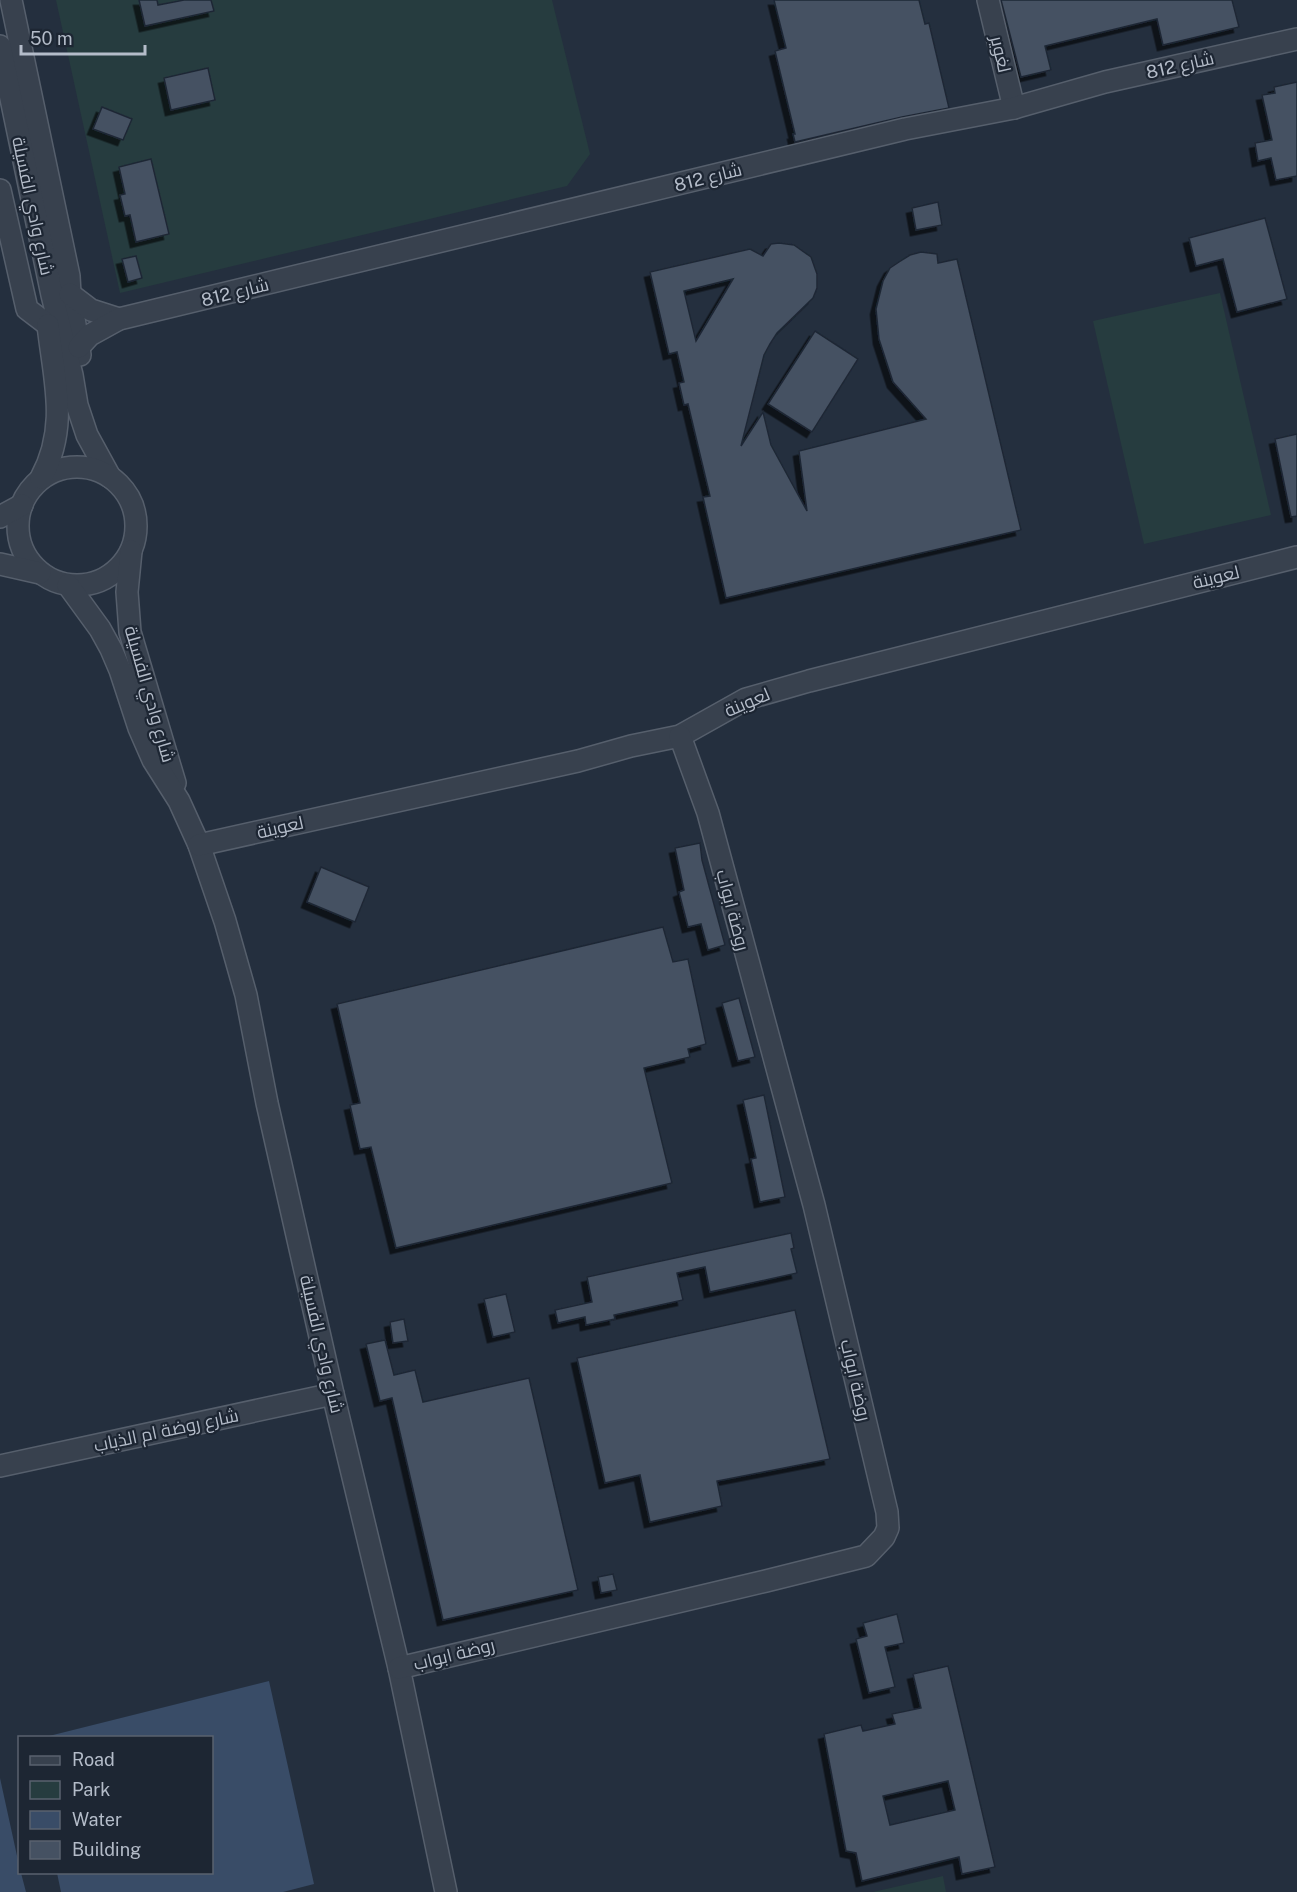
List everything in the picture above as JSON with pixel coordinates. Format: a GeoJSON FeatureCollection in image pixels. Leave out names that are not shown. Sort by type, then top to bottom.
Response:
{"type":"FeatureCollection","features":[{"type":"Feature","properties":{"kind":"street"},"geometry":{"type":"LineString","coordinates":[[11,0],[69,276],[61,294],[80,347],[81,364],[74,387]]}},
{"type":"Feature","properties":{"kind":"street","name":"لغوير"},"geometry":{"type":"LineString","coordinates":[[988,0],[1014,108]]}},
{"type":"Feature","properties":{"kind":"street","name":"شارع 812"},"geometry":{"type":"LineString","coordinates":[[80,347],[90,335],[119,320],[905,129],[1014,108],[1105,82],[1297,39]]}},
{"type":"Feature","properties":{"kind":"street","name":"شارع وادي الفسيلة"},"geometry":{"type":"LineString","coordinates":[[0,46],[61,294],[74,387],[87,435],[110,477]]}},
{"type":"Feature","properties":{"kind":"street"},"geometry":{"type":"LineString","coordinates":[[0,190],[27,309],[48,325]]}},
{"type":"Feature","properties":{"kind":"street"},"geometry":{"type":"LineString","coordinates":[[61,294],[91,310],[119,320]]}},
{"type":"Feature","properties":{"kind":"street","name":"شارع وادي الفسيلة"},"geometry":{"type":"LineString","coordinates":[[41,478],[53,452],[58,423],[48,325],[61,294]]}},
{"type":"Feature","properties":{"kind":"street"},"geometry":{"type":"LineString","coordinates":[[76,467],[94,470],[110,477],[131,502],[136,518],[136,535],[131,551],[121,567],[106,579],[87,585],[68,585],[53,581],[40,573],[28,559],[20,542],[18,523],[22,506],[30,490],[41,478],[76,467]]}},
{"type":"Feature","properties":{"kind":"street"},"geometry":{"type":"LineString","coordinates":[[0,517],[22,506]]}},
{"type":"Feature","properties":{"kind":"street","name":"شارع وادي الفسيلة"},"geometry":{"type":"LineString","coordinates":[[131,551],[127,592],[130,632],[148,698],[170,763],[179,801]]}},
{"type":"Feature","properties":{"kind":"street","name":"لعوينة"},"geometry":{"type":"LineString","coordinates":[[199,845],[680,736],[746,699],[1297,557]]}},
{"type":"Feature","properties":{"kind":"street"},"geometry":{"type":"LineString","coordinates":[[0,564],[40,573]]}},
{"type":"Feature","properties":{"kind":"street","name":"شارع وادي الفسيلة"},"geometry":{"type":"LineString","coordinates":[[68,585],[100,629],[111,649],[153,760],[179,801],[199,845],[225,921],[246,995],[267,1103],[333,1394],[399,1668],[446,1892]]}},
{"type":"Feature","properties":{"kind":"street","name":"روضة ابواب"},"geometry":{"type":"LineString","coordinates":[[399,1668],[866,1556],[884,1538],[888,1528],[887,1512],[814,1205],[708,813],[680,736]]}},
{"type":"Feature","properties":{"kind":"street","name":"شارع روضة ام الذياب"},"geometry":{"type":"LineString","coordinates":[[0,1466],[333,1394]]}},
{"type":"Feature","properties":{"kind":"green space"},"geometry":{"type":"Polygon","coordinates":[[[56,0],[552,0],[590,154],[567,186],[120,293],[56,0]]]}},
{"type":"Feature","properties":{"kind":"green space"},"geometry":{"type":"Polygon","coordinates":[[[1220,293],[1271,515],[1144,544],[1093,321],[1220,293]]]}},
{"type":"Feature","properties":{"kind":"green space"},"geometry":{"type":"Polygon","coordinates":[[[943,1876],[946,1892],[873,1892],[943,1876]]]}},
{"type":"Feature","properties":{"kind":"water"},"geometry":{"type":"Polygon","coordinates":[[[269,1681],[314,1884],[283,1892],[61,1892],[57,1874],[213,1874],[213,1736],[49,1736],[269,1681]]]}},
{"type":"Feature","properties":{"kind":"water"},"geometry":{"type":"Polygon","coordinates":[[[0,1778],[18,1860],[18,1874],[21,1874],[26,1892],[0,1892],[0,1778]]]}},
{"type":"Feature","properties":{"kind":"building"},"geometry":{"type":"Polygon","coordinates":[[[139,0],[157,0],[158,5],[184,0],[211,0],[214,11],[145,26],[139,0]]]}},
{"type":"Feature","properties":{"kind":"building"},"geometry":{"type":"Polygon","coordinates":[[[774,0],[919,0],[925,24],[929,23],[949,108],[795,142],[775,51],[786,48],[774,0]]]}},
{"type":"Feature","properties":{"kind":"building"},"geometry":{"type":"Polygon","coordinates":[[[1001,0],[1232,0],[1239,27],[1163,45],[1157,19],[1045,46],[1051,70],[1021,77],[1001,0]]]}},
{"type":"Feature","properties":{"kind":"building"},"geometry":{"type":"Polygon","coordinates":[[[208,68],[215,100],[171,110],[164,78],[208,68]]]}},
{"type":"Feature","properties":{"kind":"building"},"geometry":{"type":"Polygon","coordinates":[[[1297,82],[1297,176],[1276,180],[1271,158],[1258,161],[1255,143],[1272,140],[1262,95],[1275,93],[1274,87],[1297,82]]]}},
{"type":"Feature","properties":{"kind":"building"},"geometry":{"type":"Polygon","coordinates":[[[102,107],[132,119],[123,140],[93,129],[102,107]]]}},
{"type":"Feature","properties":{"kind":"building"},"geometry":{"type":"Polygon","coordinates":[[[151,159],[169,234],[136,242],[130,215],[125,216],[120,195],[125,194],[119,167],[151,159]]]}},
{"type":"Feature","properties":{"kind":"building"},"geometry":{"type":"Polygon","coordinates":[[[938,202],[942,225],[916,230],[912,208],[938,202]]]}},
{"type":"Feature","properties":{"kind":"building"},"geometry":{"type":"Polygon","coordinates":[[[1265,218],[1287,299],[1237,312],[1223,259],[1196,266],[1189,238],[1265,218]]]}},
{"type":"Feature","properties":{"kind":"building"},"geometry":{"type":"Polygon","coordinates":[[[771,244],[794,245],[811,257],[817,274],[817,288],[813,298],[777,333],[764,355],[741,446],[763,412],[771,445],[807,511],[799,451],[926,419],[893,382],[879,339],[876,309],[883,281],[890,268],[910,255],[921,252],[937,254],[938,263],[957,259],[1021,530],[726,598],[703,497],[710,496],[688,404],[684,405],[679,383],[684,382],[677,352],[669,354],[650,272],[750,249],[763,256],[771,244]],[[733,279],[684,291],[696,341],[733,279]]]}},
{"type":"Feature","properties":{"kind":"building"},"geometry":{"type":"Polygon","coordinates":[[[136,256],[142,278],[128,282],[122,259],[136,256]]]}},
{"type":"Feature","properties":{"kind":"building"},"geometry":{"type":"Polygon","coordinates":[[[815,331],[858,359],[812,432],[768,404],[815,331]]]}},
{"type":"Feature","properties":{"kind":"building"},"geometry":{"type":"Polygon","coordinates":[[[1297,434],[1297,516],[1291,517],[1275,439],[1297,434]]]}},
{"type":"Feature","properties":{"kind":"building"},"geometry":{"type":"Polygon","coordinates":[[[700,843],[702,860],[725,945],[708,950],[701,924],[688,927],[679,892],[684,890],[675,848],[700,843]]]}},
{"type":"Feature","properties":{"kind":"building"},"geometry":{"type":"Polygon","coordinates":[[[321,867],[369,887],[355,922],[307,902],[321,867]]]}},
{"type":"Feature","properties":{"kind":"building"},"geometry":{"type":"Polygon","coordinates":[[[663,927],[673,962],[688,959],[706,1044],[688,1049],[690,1057],[644,1068],[672,1183],[396,1248],[371,1147],[360,1149],[350,1105],[360,1103],[337,1004],[663,927]]]}},
{"type":"Feature","properties":{"kind":"building"},"geometry":{"type":"Polygon","coordinates":[[[739,998],[755,1057],[738,1061],[722,1003],[739,998]]]}},
{"type":"Feature","properties":{"kind":"building"},"geometry":{"type":"Polygon","coordinates":[[[764,1095],[785,1197],[760,1202],[751,1159],[756,1158],[743,1100],[764,1095]]]}},
{"type":"Feature","properties":{"kind":"building"},"geometry":{"type":"Polygon","coordinates":[[[791,1233],[794,1248],[791,1249],[797,1273],[710,1292],[705,1267],[677,1273],[683,1300],[614,1315],[615,1319],[586,1325],[585,1317],[558,1323],[555,1310],[592,1302],[587,1277],[791,1233]]]}},
{"type":"Feature","properties":{"kind":"building"},"geometry":{"type":"Polygon","coordinates":[[[506,1294],[515,1332],[493,1337],[484,1299],[506,1294]]]}},
{"type":"Feature","properties":{"kind":"building"},"geometry":{"type":"Polygon","coordinates":[[[795,1310],[830,1459],[717,1481],[722,1506],[650,1522],[640,1475],[605,1483],[577,1358],[795,1310]]]}},
{"type":"Feature","properties":{"kind":"building"},"geometry":{"type":"Polygon","coordinates":[[[404,1319],[408,1341],[393,1343],[390,1322],[404,1319]]]}},
{"type":"Feature","properties":{"kind":"building"},"geometry":{"type":"Polygon","coordinates":[[[385,1340],[394,1375],[415,1370],[423,1402],[529,1378],[578,1590],[443,1620],[392,1398],[380,1401],[366,1344],[385,1340]]]}},
{"type":"Feature","properties":{"kind":"building"},"geometry":{"type":"Polygon","coordinates":[[[613,1574],[617,1590],[601,1593],[598,1577],[613,1574]]]}},
{"type":"Feature","properties":{"kind":"building"},"geometry":{"type":"Polygon","coordinates":[[[897,1614],[904,1643],[885,1647],[895,1687],[869,1693],[856,1639],[867,1636],[863,1623],[897,1614]]]}},
{"type":"Feature","properties":{"kind":"building"},"geometry":{"type":"Polygon","coordinates":[[[948,1666],[995,1867],[962,1874],[959,1857],[862,1881],[856,1853],[846,1851],[824,1734],[861,1725],[863,1731],[895,1724],[892,1714],[921,1708],[913,1674],[948,1666]],[[948,1781],[883,1796],[890,1825],[955,1810],[948,1781]]]}}]}
